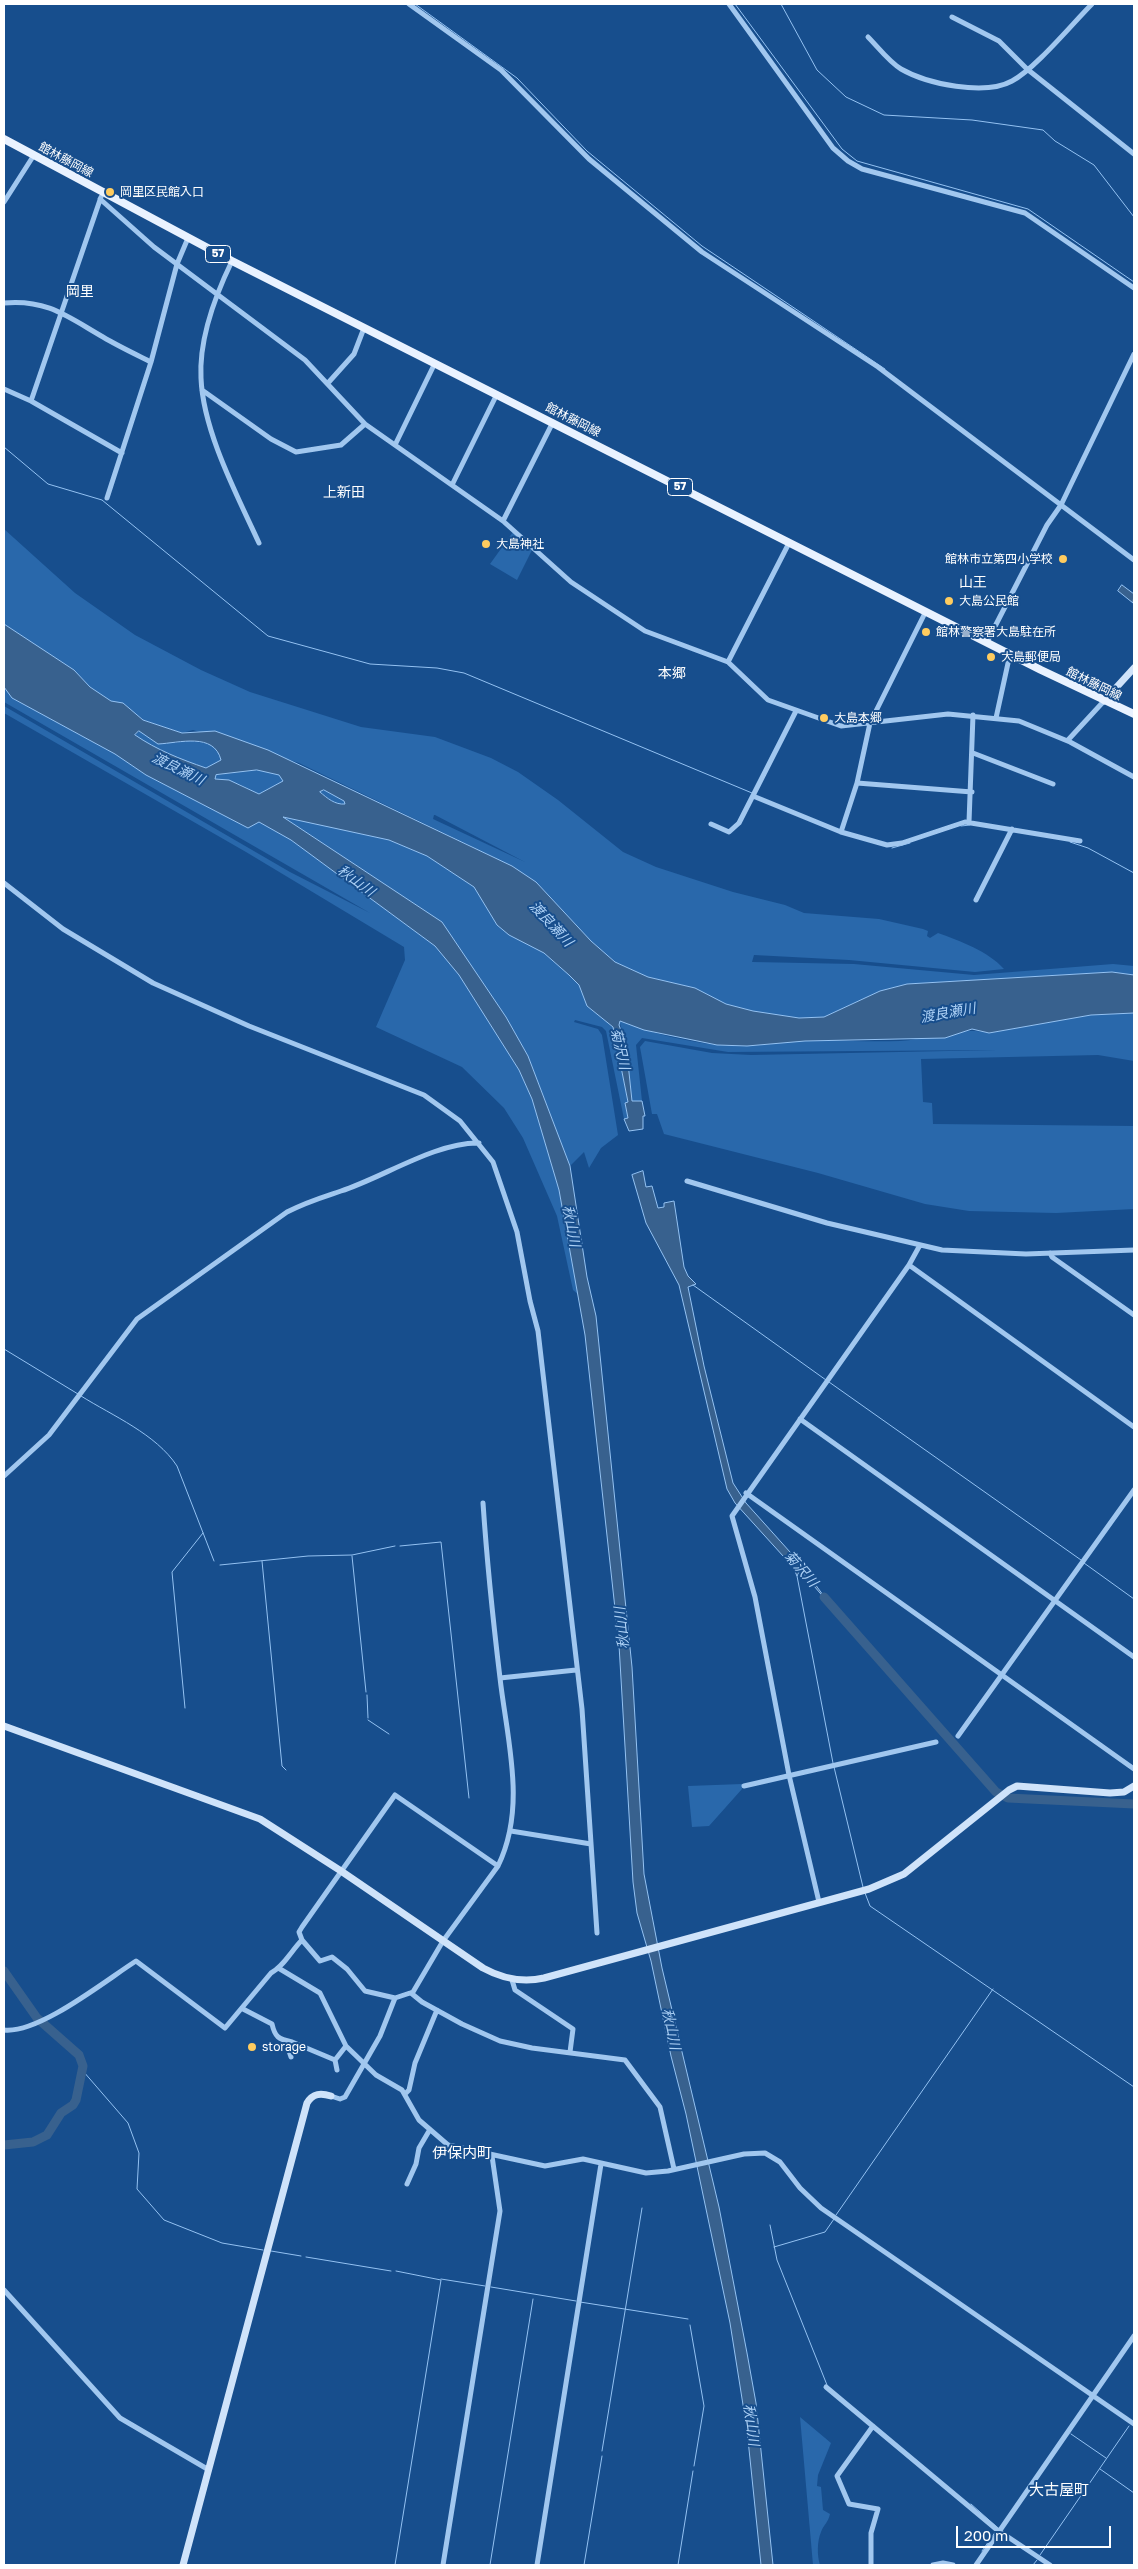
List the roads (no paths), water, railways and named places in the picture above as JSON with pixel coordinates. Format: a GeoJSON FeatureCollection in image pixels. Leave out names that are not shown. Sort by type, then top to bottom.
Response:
{"type":"FeatureCollection","features":[{"type":"Feature","properties":{"kind":"main road","name":"館林藤岡線"},"geometry":{"type":"LineString","coordinates":[[4,139],[102,196],[1010,654],[1134,714]]}},
{"type":"Feature","properties":{"kind":"street"},"geometry":{"type":"LineString","coordinates":[[409,4],[501,70],[589,159],[676,233],[709,257],[878,367],[1134,560]]}},
{"type":"Feature","properties":{"kind":"street"},"geometry":{"type":"LineString","coordinates":[[729,4],[833,148],[848,161],[876,173],[1024,212],[1134,288]]}},
{"type":"Feature","properties":{"kind":"street"},"geometry":{"type":"LineString","coordinates":[[868,37],[900,69],[948,86],[997,87],[1013,81],[1027,69],[1092,4]]}},
{"type":"Feature","properties":{"kind":"street"},"geometry":{"type":"LineString","coordinates":[[952,17],[999,41],[1027,69],[1134,154]]}},
{"type":"Feature","properties":{"kind":"street"},"geometry":{"type":"LineString","coordinates":[[4,202],[34,155]]}},
{"type":"Feature","properties":{"kind":"street"},"geometry":{"type":"LineString","coordinates":[[31,401],[60,311],[102,196],[177,264],[217,292],[305,360],[365,424],[502,521],[571,582],[640,628],[728,662],[763,697],[796,711],[841,726],[940,714],[973,715],[1019,721],[1068,740],[1134,777]]}},
{"type":"Feature","properties":{"kind":"street"},"geometry":{"type":"LineString","coordinates":[[107,498],[151,362],[177,264],[188,238]]}},
{"type":"Feature","properties":{"kind":"street"},"geometry":{"type":"LineString","coordinates":[[232,261],[217,292],[202,361],[202,390],[217,448],[259,543]]}},
{"type":"Feature","properties":{"kind":"street"},"geometry":{"type":"LineString","coordinates":[[4,303],[35,302],[60,311],[105,338],[151,362]]}},
{"type":"Feature","properties":{"kind":"street"},"geometry":{"type":"LineString","coordinates":[[328,383],[354,354],[364,328]]}},
{"type":"Feature","properties":{"kind":"street"},"geometry":{"type":"LineString","coordinates":[[988,642],[1047,525],[1061,505],[1134,354]]}},
{"type":"Feature","properties":{"kind":"street"},"geometry":{"type":"LineString","coordinates":[[395,444],[435,363]]}},
{"type":"Feature","properties":{"kind":"street"},"geometry":{"type":"LineString","coordinates":[[4,389],[31,401],[122,453]]}},
{"type":"Feature","properties":{"kind":"street"},"geometry":{"type":"LineString","coordinates":[[202,390],[271,439],[292,451],[307,452],[341,445],[347,442],[365,424]]}},
{"type":"Feature","properties":{"kind":"street"},"geometry":{"type":"LineString","coordinates":[[452,485],[497,394]]}},
{"type":"Feature","properties":{"kind":"street"},"geometry":{"type":"LineString","coordinates":[[502,521],[553,422]]}},
{"type":"Feature","properties":{"kind":"street"},"geometry":{"type":"LineString","coordinates":[[728,662],[789,543]]}},
{"type":"Feature","properties":{"kind":"street"},"geometry":{"type":"LineString","coordinates":[[841,832],[857,783],[870,723],[926,611]]}},
{"type":"Feature","properties":{"kind":"street"},"geometry":{"type":"LineString","coordinates":[[996,718],[1010,654]]}},
{"type":"Feature","properties":{"kind":"street"},"geometry":{"type":"LineString","coordinates":[[1068,740],[1134,668]]}},
{"type":"Feature","properties":{"kind":"street"},"geometry":{"type":"LineString","coordinates":[[711,824],[729,832],[739,823],[796,711]]}},
{"type":"Feature","properties":{"kind":"street"},"geometry":{"type":"LineString","coordinates":[[970,822],[973,715]]}},
{"type":"Feature","properties":{"kind":"street"},"geometry":{"type":"LineString","coordinates":[[973,753],[1053,784]]}},
{"type":"Feature","properties":{"kind":"street"},"geometry":{"type":"LineString","coordinates":[[857,783],[972,792]]}},
{"type":"Feature","properties":{"kind":"street"},"geometry":{"type":"LineString","coordinates":[[753,796],[841,832],[891,845],[956,824],[970,822],[1080,841]]}},
{"type":"Feature","properties":{"kind":"street"},"geometry":{"type":"LineString","coordinates":[[976,900],[1012,829]]}},
{"type":"Feature","properties":{"kind":"street"},"geometry":{"type":"LineString","coordinates":[[4,883],[63,929],[153,983],[249,1026],[424,1095],[460,1121],[493,1162],[517,1232],[530,1301],[536,1319],[584,1736],[596,1932]]}},
{"type":"Feature","properties":{"kind":"street"},"geometry":{"type":"LineString","coordinates":[[4,1476],[49,1436],[136,1319],[286,1212],[309,1200],[341,1191],[418,1158],[455,1147],[479,1143]]}},
{"type":"Feature","properties":{"kind":"street"},"geometry":{"type":"LineString","coordinates":[[687,1181],[828,1223],[920,1245],[954,1251],[1050,1253],[1134,1250]]}},
{"type":"Feature","properties":{"kind":"street"},"geometry":{"type":"LineString","coordinates":[[819,1902],[788,1775],[755,1597],[733,1524],[734,1511],[909,1266],[920,1245]]}},
{"type":"Feature","properties":{"kind":"street"},"geometry":{"type":"LineString","coordinates":[[1050,1253],[1052,1257],[1134,1315]]}},
{"type":"Feature","properties":{"kind":"street"},"geometry":{"type":"LineString","coordinates":[[909,1266],[1134,1427]]}},
{"type":"Feature","properties":{"kind":"street"},"geometry":{"type":"LineString","coordinates":[[800,1419],[1134,1658]]}},
{"type":"Feature","properties":{"kind":"street"},"geometry":{"type":"LineString","coordinates":[[958,1736],[1134,1490]]}},
{"type":"Feature","properties":{"kind":"street"},"geometry":{"type":"LineString","coordinates":[[745,1495],[1134,1770]]}},
{"type":"Feature","properties":{"kind":"street"},"geometry":{"type":"LineString","coordinates":[[483,1504],[500,1678],[511,1760],[514,1814],[511,1831],[498,1866],[442,1941],[411,1993],[395,1998],[365,1991],[347,1969],[332,1957],[320,1961],[302,1940],[299,1932],[395,1795],[498,1866]]}},
{"type":"Feature","properties":{"kind":"street"},"geometry":{"type":"LineString","coordinates":[[500,1678],[576,1670]]}},
{"type":"Feature","properties":{"kind":"street"},"geometry":{"type":"LineString","coordinates":[[4,1726],[244,1811],[341,1870],[492,1974],[512,1980],[537,1980],[869,1889],[904,1874],[1009,1790],[1017,1786],[1110,1793],[1124,1792],[1134,1786]]}},
{"type":"Feature","properties":{"kind":"street"},"geometry":{"type":"LineString","coordinates":[[744,1786],[936,1742]]}},
{"type":"Feature","properties":{"kind":"street"},"geometry":{"type":"LineString","coordinates":[[511,1831],[591,1844]]}},
{"type":"Feature","properties":{"kind":"street"},"geometry":{"type":"LineString","coordinates":[[4,2030],[20,2028],[44,2019],[136,1961],[225,2028],[243,2009],[271,1973],[280,1969],[287,1955],[302,1940]]}},
{"type":"Feature","properties":{"kind":"street"},"geometry":{"type":"LineString","coordinates":[[280,1969],[320,1993],[346,2046],[379,2078],[397,2086],[405,2094],[415,2116],[429,2131],[448,2145],[545,2166],[578,2158],[638,2172],[676,2169],[758,2152],[775,2158],[821,2208],[1134,2424]]}},
{"type":"Feature","properties":{"kind":"street"},"geometry":{"type":"LineString","coordinates":[[512,1980],[515,1990],[573,2029],[570,2052]]}},
{"type":"Feature","properties":{"kind":"street"},"geometry":{"type":"LineString","coordinates":[[411,1993],[437,2010],[495,2039],[514,2045],[625,2060],[660,2107],[676,2169]]}},
{"type":"Feature","properties":{"kind":"street"},"geometry":{"type":"LineString","coordinates":[[183,2565],[307,2103],[315,2095],[331,2096],[340,2099],[345,2097],[380,2036],[395,1998]]}},
{"type":"Feature","properties":{"kind":"street"},"geometry":{"type":"LineString","coordinates":[[243,2009],[272,2024],[274,2035],[280,2040],[292,2042],[335,2060]]}},
{"type":"Feature","properties":{"kind":"street"},"geometry":{"type":"LineString","coordinates":[[405,2094],[409,2090],[416,2063],[437,2010]]}},
{"type":"Feature","properties":{"kind":"street"},"geometry":{"type":"LineString","coordinates":[[291,2057],[289,2051],[292,2042]]}},
{"type":"Feature","properties":{"kind":"street"},"geometry":{"type":"LineString","coordinates":[[337,2070],[335,2060],[346,2046]]}},
{"type":"Feature","properties":{"kind":"street"},"geometry":{"type":"LineString","coordinates":[[407,2184],[416,2164],[419,2148],[429,2131]]}},
{"type":"Feature","properties":{"kind":"street"},"geometry":{"type":"LineString","coordinates":[[443,2565],[500,2211],[492,2156]]}},
{"type":"Feature","properties":{"kind":"street"},"geometry":{"type":"LineString","coordinates":[[537,2565],[601,2164]]}},
{"type":"Feature","properties":{"kind":"street"},"geometry":{"type":"LineString","coordinates":[[4,2290],[120,2418],[209,2470]]}},
{"type":"Feature","properties":{"kind":"street"},"geometry":{"type":"LineString","coordinates":[[976,2565],[1134,2336]]}},
{"type":"Feature","properties":{"kind":"street"},"geometry":{"type":"LineString","coordinates":[[826,2387],[999,2531],[1050,2565]]}},
{"type":"Feature","properties":{"kind":"street"},"geometry":{"type":"LineString","coordinates":[[872,2565],[871,2533],[878,2509],[849,2504],[836,2476],[873,2426]]}},
{"type":"Feature","properties":{"kind":"street"},"geometry":{"type":"LineString","coordinates":[[933,2565],[943,2562],[953,2565]]}},
{"type":"Feature","properties":{"kind":"water"},"geometry":{"type":"Polygon","coordinates":[[[1122,585],[1134,594],[1133,603],[1118,591],[1122,585]]]}},
{"type":"Feature","properties":{"kind":"water"},"geometry":{"type":"Polygon","coordinates":[[[4,624],[74,670],[90,687],[111,701],[123,703],[143,720],[182,733],[215,731],[268,750],[512,866],[536,882],[591,941],[615,962],[648,977],[695,988],[726,1004],[753,1011],[799,1018],[824,1017],[880,991],[907,984],[1112,972],[1134,975],[1134,1013],[1091,1015],[989,1033],[972,1029],[945,1038],[805,1041],[747,1046],[717,1045],[644,1030],[620,1021],[619,1025],[626,1044],[632,1101],[642,1101],[645,1116],[643,1116],[643,1129],[629,1131],[624,1119],[628,1118],[625,1103],[628,1102],[613,1027],[587,1006],[579,985],[544,953],[509,935],[497,925],[474,887],[427,856],[389,840],[283,817],[442,922],[506,1017],[528,1056],[570,1166],[587,1277],[596,1316],[632,1667],[644,1874],[662,1968],[719,2207],[747,2353],[756,2403],[773,2565],[761,2565],[747,2430],[730,2323],[686,2114],[671,2056],[651,1961],[637,1913],[633,1882],[619,1645],[585,1335],[559,1190],[532,1099],[519,1070],[459,975],[435,946],[291,840],[259,822],[248,828],[146,775],[115,754],[12,698],[4,687],[4,624]],[[139,731],[135,735],[143,740],[169,754],[196,765],[206,768],[221,760],[217,751],[204,742],[185,741],[158,744],[139,731]],[[257,770],[216,775],[215,779],[229,780],[259,794],[283,781],[279,775],[257,770]],[[324,790],[320,792],[328,799],[345,804],[344,801],[324,790]]]}},
{"type":"Feature","properties":{"kind":"water"},"geometry":{"type":"Polygon","coordinates":[[[643,1171],[646,1187],[652,1186],[658,1208],[664,1207],[664,1203],[674,1201],[684,1267],[688,1276],[696,1284],[688,1287],[704,1366],[733,1483],[746,1503],[799,1562],[831,1606],[803,1573],[799,1572],[797,1576],[793,1567],[735,1503],[727,1489],[679,1285],[646,1223],[632,1175],[643,1171]]]}},
{"type":"Feature","properties":{"kind":"waterway"},"geometry":{"type":"LineString","coordinates":[[415,4],[517,78],[587,151],[702,246],[885,369]]}},
{"type":"Feature","properties":{"kind":"waterway"},"geometry":{"type":"LineString","coordinates":[[735,4],[842,149],[857,161],[1028,209],[1134,282]]}},
{"type":"Feature","properties":{"kind":"waterway"},"geometry":{"type":"LineString","coordinates":[[781,4],[817,70],[846,97],[884,115],[972,120],[1043,130],[1055,141],[1094,165],[1134,217]]}},
{"type":"Feature","properties":{"kind":"waterway"},"geometry":{"type":"LineString","coordinates":[[4,447],[48,484],[102,500],[268,636],[370,664],[437,668],[464,673],[752,793]]}},
{"type":"Feature","properties":{"kind":"waterway"},"geometry":{"type":"LineString","coordinates":[[961,826],[970,825]]}},
{"type":"Feature","properties":{"kind":"waterway"},"geometry":{"type":"LineString","coordinates":[[1070,842],[1088,848],[1134,873]]}},
{"type":"Feature","properties":{"kind":"waterway"},"geometry":{"type":"LineString","coordinates":[[892,848],[910,843]]}},
{"type":"Feature","properties":{"kind":"waterway"},"geometry":{"type":"LineString","coordinates":[[693,1285],[826,1380]]}},
{"type":"Feature","properties":{"kind":"waterway"},"geometry":{"type":"LineString","coordinates":[[4,1349],[78,1394]]}},
{"type":"Feature","properties":{"kind":"waterway"},"geometry":{"type":"LineString","coordinates":[[829,1382],[1081,1560]]}},
{"type":"Feature","properties":{"kind":"waterway"},"geometry":{"type":"LineString","coordinates":[[81,1396],[146,1435],[158,1444],[177,1466],[214,1561]]}},
{"type":"Feature","properties":{"kind":"waterway"},"geometry":{"type":"LineString","coordinates":[[185,1708],[172,1572],[203,1533]]}},
{"type":"Feature","properties":{"kind":"waterway"},"geometry":{"type":"LineString","coordinates":[[400,1546],[441,1542],[469,1798]]}},
{"type":"Feature","properties":{"kind":"waterway"},"geometry":{"type":"LineString","coordinates":[[220,1565],[308,1556],[352,1555],[395,1546]]}},
{"type":"Feature","properties":{"kind":"waterway"},"geometry":{"type":"LineString","coordinates":[[352,1556],[366,1692]]}},
{"type":"Feature","properties":{"kind":"waterway"},"geometry":{"type":"LineString","coordinates":[[262,1561],[282,1766],[286,1770]]}},
{"type":"Feature","properties":{"kind":"waterway"},"geometry":{"type":"LineString","coordinates":[[1084,1563],[1134,1599]]}},
{"type":"Feature","properties":{"kind":"waterway"},"geometry":{"type":"LineString","coordinates":[[797,1576],[833,1763]]}},
{"type":"Feature","properties":{"kind":"waterway","name":"菊沢川"},"geometry":{"type":"LineString","coordinates":[[824,1597],[996,1792],[1008,1798],[1134,1804]]}},
{"type":"Feature","properties":{"kind":"waterway"},"geometry":{"type":"LineString","coordinates":[[367,1695],[368,1718]]}},
{"type":"Feature","properties":{"kind":"waterway"},"geometry":{"type":"LineString","coordinates":[[368,1720],[389,1734]]}},
{"type":"Feature","properties":{"kind":"waterway"},"geometry":{"type":"LineString","coordinates":[[834,1767],[863,1887]]}},
{"type":"Feature","properties":{"kind":"waterway"},"geometry":{"type":"LineString","coordinates":[[865,1893],[870,1906],[1134,2087]]}},
{"type":"Feature","properties":{"kind":"waterway"},"geometry":{"type":"LineString","coordinates":[[4,1971],[37,2018],[79,2055],[83,2066],[76,2100],[73,2105],[61,2113],[47,2135],[33,2142],[4,2145]]}},
{"type":"Feature","properties":{"kind":"waterway"},"geometry":{"type":"LineString","coordinates":[[836,2215],[993,1989]]}},
{"type":"Feature","properties":{"kind":"waterway"},"geometry":{"type":"LineString","coordinates":[[83,2071],[128,2123],[139,2153],[137,2189],[164,2220],[222,2243],[263,2250]]}},
{"type":"Feature","properties":{"kind":"waterway"},"geometry":{"type":"LineString","coordinates":[[602,2451],[642,2208]]}},
{"type":"Feature","properties":{"kind":"waterway"},"geometry":{"type":"LineString","coordinates":[[774,2247],[825,2232],[834,2219]]}},
{"type":"Feature","properties":{"kind":"waterway"},"geometry":{"type":"LineString","coordinates":[[770,2225],[777,2260],[827,2385]]}},
{"type":"Feature","properties":{"kind":"waterway"},"geometry":{"type":"LineString","coordinates":[[271,2251],[301,2256]]}},
{"type":"Feature","properties":{"kind":"waterway"},"geometry":{"type":"LineString","coordinates":[[306,2257],[391,2271]]}},
{"type":"Feature","properties":{"kind":"waterway"},"geometry":{"type":"LineString","coordinates":[[395,2565],[441,2280],[396,2271]]}},
{"type":"Feature","properties":{"kind":"waterway"},"geometry":{"type":"LineString","coordinates":[[441,2279],[485,2286]]}},
{"type":"Feature","properties":{"kind":"waterway"},"geometry":{"type":"LineString","coordinates":[[491,2287],[576,2301]]}},
{"type":"Feature","properties":{"kind":"waterway"},"geometry":{"type":"LineString","coordinates":[[490,2565],[533,2299]]}},
{"type":"Feature","properties":{"kind":"waterway"},"geometry":{"type":"LineString","coordinates":[[580,2302],[688,2319]]}},
{"type":"Feature","properties":{"kind":"waterway"},"geometry":{"type":"LineString","coordinates":[[690,2325],[704,2406],[694,2466]]}},
{"type":"Feature","properties":{"kind":"waterway"},"geometry":{"type":"LineString","coordinates":[[1040,2555],[1129,2426]]}},
{"type":"Feature","properties":{"kind":"waterway"},"geometry":{"type":"LineString","coordinates":[[1071,2434],[1106,2458]]}},
{"type":"Feature","properties":{"kind":"waterway"},"geometry":{"type":"LineString","coordinates":[[584,2565],[602,2456]]}},
{"type":"Feature","properties":{"kind":"waterway"},"geometry":{"type":"LineString","coordinates":[[1100,2469],[1134,2493]]}},
{"type":"Feature","properties":{"kind":"waterway"},"geometry":{"type":"LineString","coordinates":[[678,2565],[693,2471]]}},
{"type":"Feature","properties":{"kind":"waterway"},"geometry":{"type":"LineString","coordinates":[[971,2504],[998,2528]]}},
{"type":"Feature","properties":{"kind":"waterway"},"geometry":{"type":"LineString","coordinates":[[982,2551],[996,2531]]}},
{"type":"Feature","properties":{"kind":"waterway"},"geometry":{"type":"LineString","coordinates":[[1033,2565],[1037,2560]]}},
{"type":"Feature","properties":{"kind":"place","name":"岡里区民館入口"},"geometry":{"type":"Point","coordinates":[110,192]}},
{"type":"Feature","properties":{"kind":"place","name":"大島神社"},"geometry":{"type":"Point","coordinates":[486,544]}},
{"type":"Feature","properties":{"kind":"place","name":"館林市立第四小学校"},"geometry":{"type":"Point","coordinates":[1063,559]}},
{"type":"Feature","properties":{"kind":"place","name":"大島公民館"},"geometry":{"type":"Point","coordinates":[949,601]}},
{"type":"Feature","properties":{"kind":"place","name":"館林警察署大島駐在所"},"geometry":{"type":"Point","coordinates":[926,632]}},
{"type":"Feature","properties":{"kind":"place","name":"大島郵便局"},"geometry":{"type":"Point","coordinates":[991,657]}},
{"type":"Feature","properties":{"kind":"place","name":"大島本郷"},"geometry":{"type":"Point","coordinates":[824,718]}},
{"type":"Feature","properties":{"kind":"place","name":"storage"},"geometry":{"type":"Point","coordinates":[252,2047]}},
{"type":"Feature","properties":{"kind":"district","name":"岡里"},"geometry":{"type":"Point","coordinates":[80,292]}},
{"type":"Feature","properties":{"kind":"district","name":"上新田"},"geometry":{"type":"Point","coordinates":[344,493]}},
{"type":"Feature","properties":{"kind":"district","name":"山王"},"geometry":{"type":"Point","coordinates":[973,583]}},
{"type":"Feature","properties":{"kind":"district","name":"本郷"},"geometry":{"type":"Point","coordinates":[672,674]}},
{"type":"Feature","properties":{"kind":"district","name":"伊保内町"},"geometry":{"type":"Point","coordinates":[462,2153]}},
{"type":"Feature","properties":{"kind":"district","name":"大古屋町"},"geometry":{"type":"Point","coordinates":[1059,2490]}},
{"type":"Feature","properties":{"kind":"water label","name":"渡良瀬川"},"geometry":{"type":"Point","coordinates":[178,769]}},
{"type":"Feature","properties":{"kind":"water label","name":"秋山川"},"geometry":{"type":"Point","coordinates":[356,881]}},
{"type":"Feature","properties":{"kind":"water label","name":"渡良瀬川"},"geometry":{"type":"Point","coordinates":[551,924]}},
{"type":"Feature","properties":{"kind":"water label","name":"渡良瀬川"},"geometry":{"type":"Point","coordinates":[948,1013]}},
{"type":"Feature","properties":{"kind":"water label","name":"秋山川"},"geometry":{"type":"Point","coordinates":[571,1226]}},
{"type":"Feature","properties":{"kind":"water label","name":"秋山川"},"geometry":{"type":"Point","coordinates":[622,1628]}},
{"type":"Feature","properties":{"kind":"water label","name":"秋山川"},"geometry":{"type":"Point","coordinates":[671,2029]}},
{"type":"Feature","properties":{"kind":"water label","name":"秋山川"},"geometry":{"type":"Point","coordinates":[751,2425]}}]}
